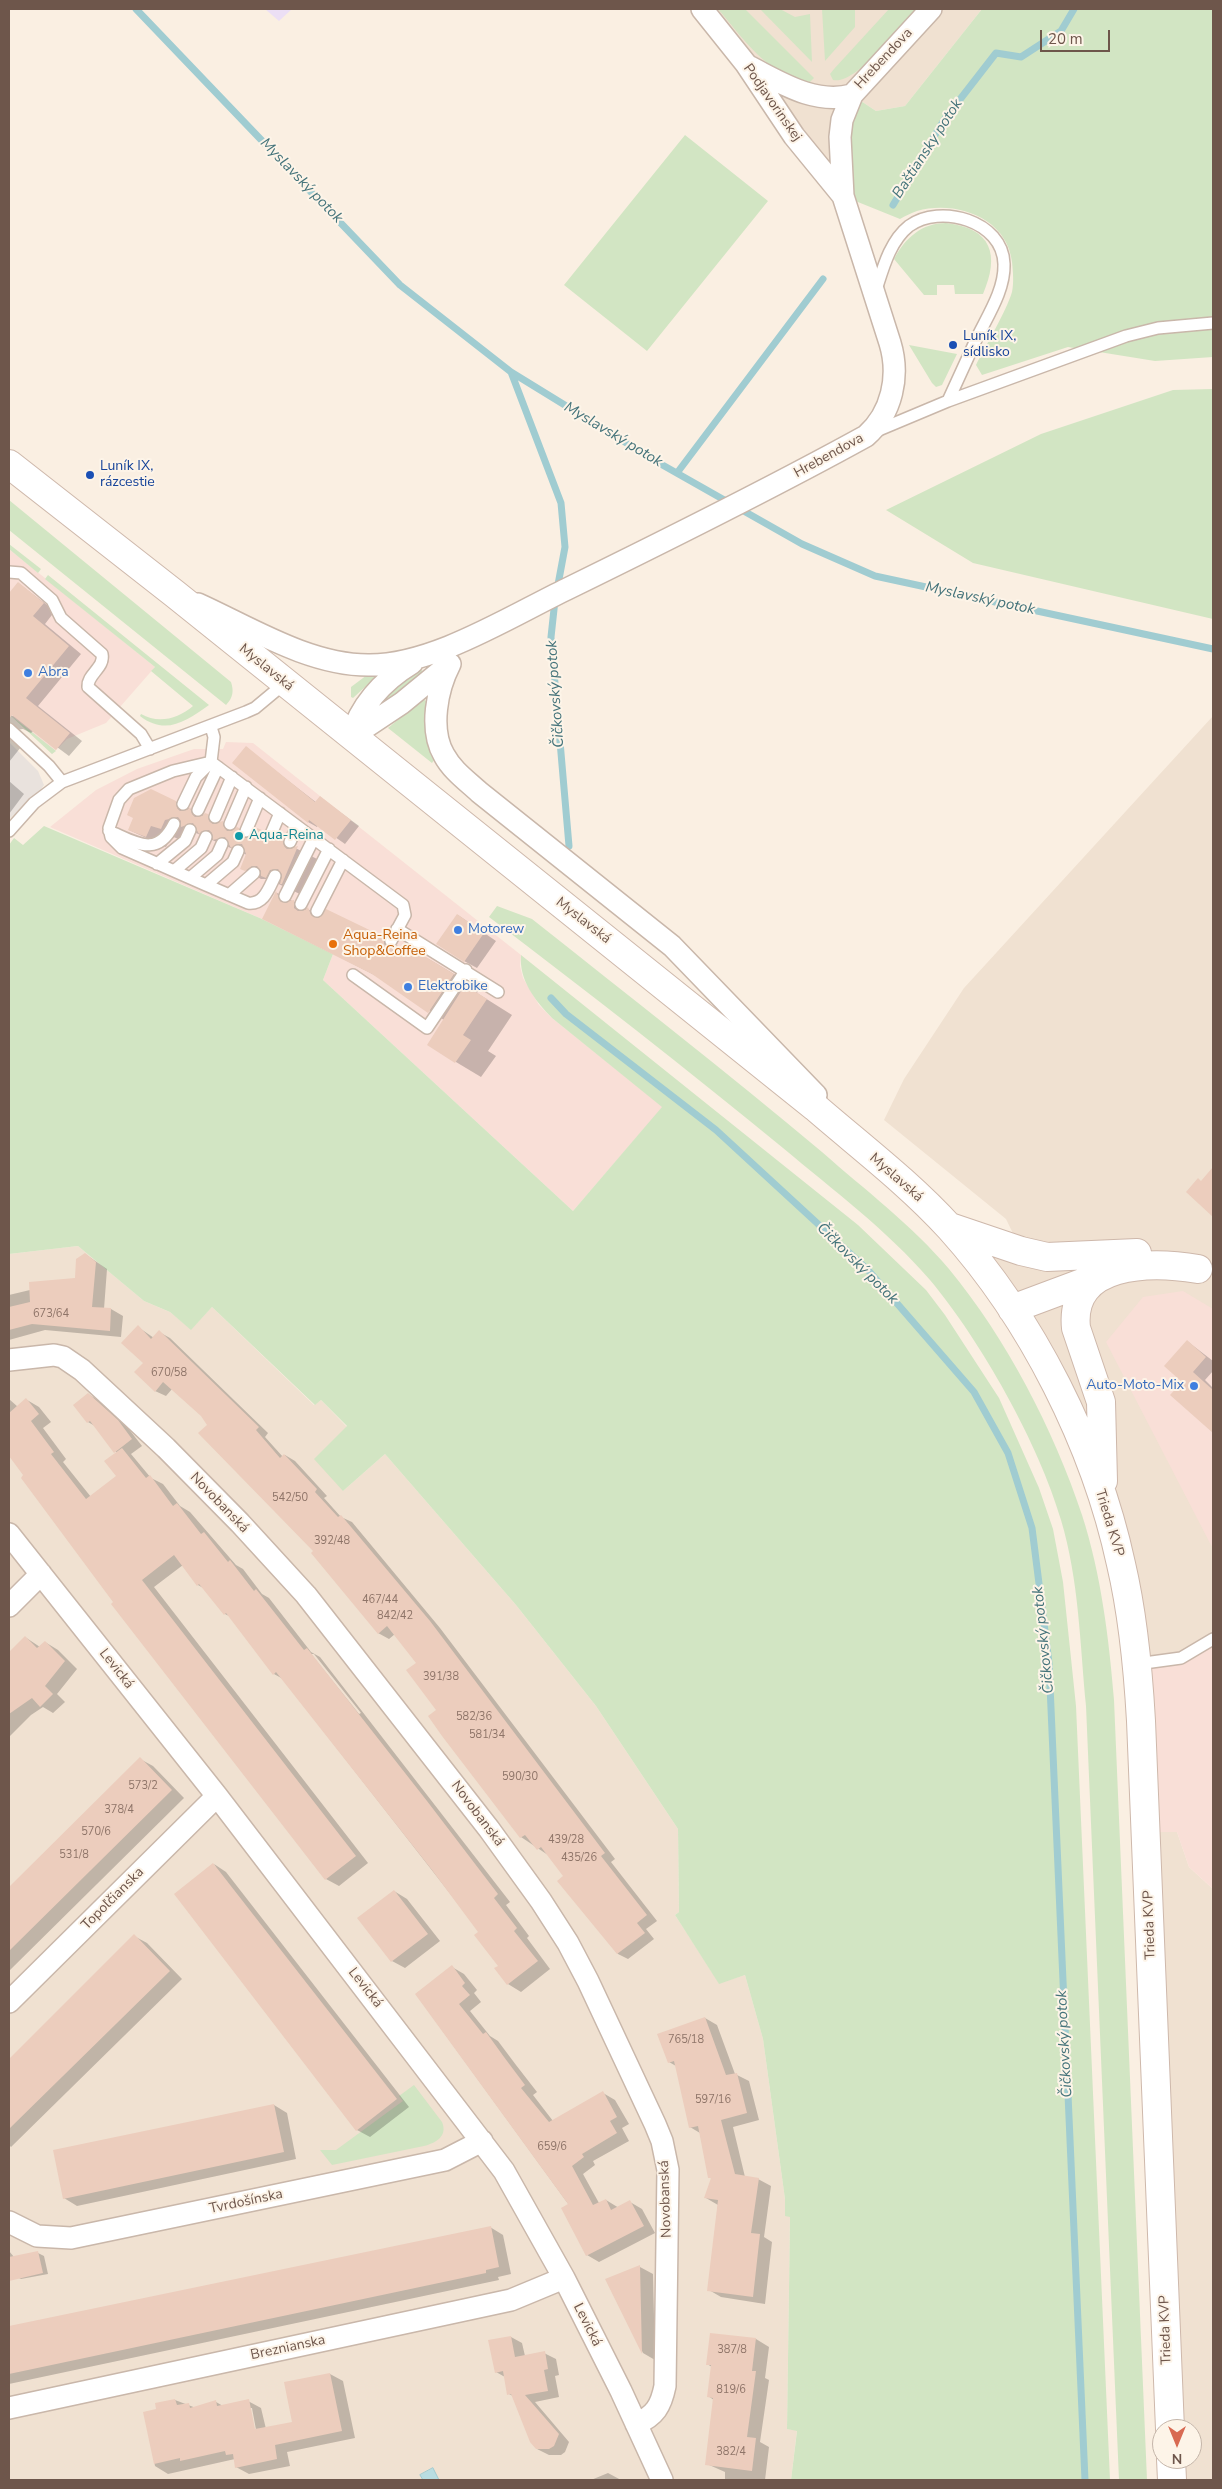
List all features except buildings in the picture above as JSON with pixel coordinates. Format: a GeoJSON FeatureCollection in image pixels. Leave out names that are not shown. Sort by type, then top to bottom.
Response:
{"type":"FeatureCollection","features":[{"type":"Feature","properties":{"kind":"street","name":"Podjavorinskej"},"geometry":{"type":"LineString","coordinates":[[702,9],[746,64],[794,136],[843,196]]}},
{"type":"Feature","properties":{"kind":"street","name":"Hrebendova"},"geometry":{"type":"LineString","coordinates":[[423,656],[473,636],[759,493],[866,436],[883,416],[891,395],[895,375],[893,352],[843,196],[840,137],[842,120],[852,95],[931,9]]}},
{"type":"Feature","properties":{"kind":"street"},"geometry":{"type":"LineString","coordinates":[[746,64],[795,90],[820,96],[852,95]]}},
{"type":"Feature","properties":{"kind":"street","name":"Myslavská"},"geometry":{"type":"LineString","coordinates":[[9,464],[175,594],[351,737],[748,1052],[901,1181],[949,1227],[1038,1255],[1056,1257],[1143,1253],[1160,1256],[1206,1271]]}},
{"type":"Feature","properties":{"kind":"street"},"geometry":{"type":"LineString","coordinates":[[175,594],[303,652],[344,663],[393,665],[423,656]]}},
{"type":"Feature","properties":{"kind":"street"},"geometry":{"type":"LineString","coordinates":[[351,737],[402,703],[450,664],[473,636]]}},
{"type":"Feature","properties":{"kind":"street"},"geometry":{"type":"LineString","coordinates":[[351,737],[358,716],[371,698],[391,678],[423,656]]}},
{"type":"Feature","properties":{"kind":"street"},"geometry":{"type":"LineString","coordinates":[[450,664],[442,680],[438,702],[438,729],[443,753],[455,770],[479,792],[672,946],[901,1181]]}},
{"type":"Feature","properties":{"kind":"street","name":"Trieda KVP"},"geometry":{"type":"LineString","coordinates":[[949,1227],[970,1251],[1012,1309],[1045,1365],[1076,1430],[1105,1507],[1121,1564],[1137,1664],[1146,1823],[1170,2419]]}},
{"type":"Feature","properties":{"kind":"street","name":"Myslavská"},"geometry":{"type":"LineString","coordinates":[[1012,1309],[1116,1271],[1148,1266],[1176,1266],[1206,1271]]}},
{"type":"Feature","properties":{"kind":"street"},"geometry":{"type":"LineString","coordinates":[[1097,1277],[1080,1295],[1075,1320],[1102,1411],[1102,1474],[1105,1507]]}},
{"type":"Feature","properties":{"kind":"street","name":"Novobanská"},"geometry":{"type":"LineString","coordinates":[[9,1360],[54,1356],[71,1361],[119,1402],[240,1523],[306,1595],[348,1646],[489,1829],[541,1901],[568,1943],[655,2124],[664,2147],[668,2170],[665,2386],[660,2405],[655,2413],[636,2424]]}},
{"type":"Feature","properties":{"kind":"street","name":"Levická"},"geometry":{"type":"LineString","coordinates":[[9,1534],[217,1796],[482,2141],[517,2192],[564,2278],[662,2480]]}},
{"type":"Feature","properties":{"kind":"street"},"geometry":{"type":"LineString","coordinates":[[9,1606],[40,1574]]}},
{"type":"Feature","properties":{"kind":"street","name":"Topoľčianska"},"geometry":{"type":"LineString","coordinates":[[9,2002],[217,1796]]}},
{"type":"Feature","properties":{"kind":"street","name":"Tvrdošínska"},"geometry":{"type":"LineString","coordinates":[[9,2222],[37,2236],[58,2238],[80,2236],[445,2160],[468,2150],[482,2141]]}},
{"type":"Feature","properties":{"kind":"street","name":"Breznianska"},"geometry":{"type":"LineString","coordinates":[[9,2408],[510,2300],[564,2278]]}},
{"type":"Feature","properties":{"kind":"lane"},"geometry":{"type":"LineString","coordinates":[[875,294],[885,260],[902,232],[920,220],[940,216],[968,220],[980,225],[996,241],[1004,263],[1001,288],[948,401]]}},
{"type":"Feature","properties":{"kind":"lane"},"geometry":{"type":"LineString","coordinates":[[866,436],[948,401],[1126,336],[1158,328],[1213,323]]}},
{"type":"Feature","properties":{"kind":"lane"},"geometry":{"type":"LineString","coordinates":[[9,572],[21,573],[52,600],[60,618],[102,654],[102,661],[88,682],[88,686],[141,734],[150,749]]}},
{"type":"Feature","properties":{"kind":"lane"},"geometry":{"type":"LineString","coordinates":[[9,831],[34,803],[62,782],[211,727],[255,708],[284,683]]}},
{"type":"Feature","properties":{"kind":"lane"},"geometry":{"type":"LineString","coordinates":[[198,810],[215,764],[214,737],[211,727]]}},
{"type":"Feature","properties":{"kind":"lane"},"geometry":{"type":"LineString","coordinates":[[9,729],[49,766],[62,782]]}},
{"type":"Feature","properties":{"kind":"lane"},"geometry":{"type":"LineString","coordinates":[[183,804],[196,777],[215,764]]}},
{"type":"Feature","properties":{"kind":"lane"},"geometry":{"type":"LineString","coordinates":[[275,876],[267,893],[257,902],[248,903],[122,848],[115,842],[109,831],[109,824],[119,800],[129,789],[173,771],[215,764],[403,905],[405,913],[391,940]]}},
{"type":"Feature","properties":{"kind":"lane"},"geometry":{"type":"LineString","coordinates":[[215,817],[232,777]]}},
{"type":"Feature","properties":{"kind":"lane"},"geometry":{"type":"LineString","coordinates":[[230,824],[246,787]]}},
{"type":"Feature","properties":{"kind":"lane"},"geometry":{"type":"LineString","coordinates":[[246,831],[260,798]]}},
{"type":"Feature","properties":{"kind":"lane"},"geometry":{"type":"LineString","coordinates":[[271,834],[280,813]]}},
{"type":"Feature","properties":{"kind":"lane"},"geometry":{"type":"LineString","coordinates":[[109,831],[141,845],[151,846],[162,841],[174,824]]}},
{"type":"Feature","properties":{"kind":"lane"},"geometry":{"type":"LineString","coordinates":[[290,842],[297,826]]}},
{"type":"Feature","properties":{"kind":"lane"},"geometry":{"type":"LineString","coordinates":[[158,864],[185,841],[190,830]]}},
{"type":"Feature","properties":{"kind":"lane"},"geometry":{"type":"LineString","coordinates":[[174,871],[201,848],[206,837]]}},
{"type":"Feature","properties":{"kind":"lane"},"geometry":{"type":"LineString","coordinates":[[285,896],[314,838]]}},
{"type":"Feature","properties":{"kind":"lane"},"geometry":{"type":"LineString","coordinates":[[190,878],[217,855],[222,844]]}},
{"type":"Feature","properties":{"kind":"lane"},"geometry":{"type":"LineString","coordinates":[[301,904],[329,850]]}},
{"type":"Feature","properties":{"kind":"lane"},"geometry":{"type":"LineString","coordinates":[[206,885],[233,862],[238,851]]}},
{"type":"Feature","properties":{"kind":"lane"},"geometry":{"type":"LineString","coordinates":[[317,912],[343,860]]}},
{"type":"Feature","properties":{"kind":"lane"},"geometry":{"type":"LineString","coordinates":[[229,895],[254,873]]}},
{"type":"Feature","properties":{"kind":"lane"},"geometry":{"type":"LineString","coordinates":[[397,929],[466,970],[498,992]]}},
{"type":"Feature","properties":{"kind":"lane"},"geometry":{"type":"LineString","coordinates":[[353,976],[427,1028],[466,970]]}},
{"type":"Feature","properties":{"kind":"lane"},"geometry":{"type":"LineString","coordinates":[[1137,1664],[1182,1658],[1213,1639]]}},
{"type":"Feature","properties":{"kind":"shaded area"},"geometry":{"type":"Polygon","coordinates":[[[265,9],[292,9],[279,21],[265,9]]]}},
{"type":"Feature","properties":{"kind":"shaded area"},"geometry":{"type":"Polygon","coordinates":[[[702,9],[982,9],[905,106],[876,111],[852,95],[843,196],[702,9]]]}},
{"type":"Feature","properties":{"kind":"shaded area"},"geometry":{"type":"Polygon","coordinates":[[[9,549],[155,667],[106,723],[67,739],[52,754],[9,714],[9,549]]]}},
{"type":"Feature","properties":{"kind":"shaded area"},"geometry":{"type":"Polygon","coordinates":[[[1213,716],[1213,1639],[1187,1655],[1138,1663],[1106,1507],[970,1251],[1021,1250],[1006,1219],[884,1120],[904,1079],[964,988],[1213,716]]]}},
{"type":"Feature","properties":{"kind":"shaded area"},"geometry":{"type":"Polygon","coordinates":[[[9,742],[38,771],[44,785],[37,795],[9,819],[9,742]]]}},
{"type":"Feature","properties":{"kind":"shaded area"},"geometry":{"type":"Polygon","coordinates":[[[226,742],[253,743],[521,955],[520,966],[523,978],[539,1005],[552,1018],[663,1107],[573,1211],[323,980],[333,954],[262,919],[50,827],[96,790],[137,769],[194,749],[223,749],[226,742]]]}},
{"type":"Feature","properties":{"kind":"shaded area"},"geometry":{"type":"Polygon","coordinates":[[[78,1246],[144,1301],[170,1312],[191,1329],[212,1307],[314,1405],[321,1400],[347,1427],[343,1491],[385,1454],[516,1605],[596,1706],[678,1829],[679,1912],[675,1915],[719,1983],[745,1975],[763,2039],[785,2199],[785,2216],[790,2216],[787,2429],[797,2430],[791,2480],[9,2480],[9,1254],[78,1246]]]}},
{"type":"Feature","properties":{"kind":"shaded area"},"geometry":{"type":"Polygon","coordinates":[[[1183,1291],[1213,1309],[1213,1549],[1106,1342],[1143,1297],[1183,1291]]]}},
{"type":"Feature","properties":{"kind":"shaded area"},"geometry":{"type":"Polygon","coordinates":[[[1213,1639],[1213,1889],[1189,1867],[1177,1832],[1146,1832],[1138,1665],[1170,1661],[1213,1639]]]}},
{"type":"Feature","properties":{"kind":"shaded area"},"geometry":{"type":"Polygon","coordinates":[[[1146,1832],[1177,1832],[1189,1867],[1213,1889],[1213,2480],[1173,2480],[1172,2469],[1202,2469],[1202,2419],[1170,2419],[1146,1832]]]}},
{"type":"Feature","properties":{"kind":"green space"},"geometry":{"type":"Polygon","coordinates":[[[718,9],[745,9],[814,78],[810,82],[795,79],[781,73],[747,44],[718,9]]]}},
{"type":"Feature","properties":{"kind":"green space"},"geometry":{"type":"Polygon","coordinates":[[[760,9],[780,9],[795,17],[810,14],[812,62],[760,9]]]}},
{"type":"Feature","properties":{"kind":"green space"},"geometry":{"type":"Polygon","coordinates":[[[822,9],[855,9],[855,27],[825,61],[822,9]]]}},
{"type":"Feature","properties":{"kind":"green space"},"geometry":{"type":"Polygon","coordinates":[[[889,9],[916,9],[866,64],[843,79],[833,80],[830,74],[889,9]]]}},
{"type":"Feature","properties":{"kind":"green space"},"geometry":{"type":"Polygon","coordinates":[[[982,9],[1213,9],[1213,357],[1155,361],[1068,347],[982,375],[976,365],[996,328],[1013,288],[1012,262],[1008,247],[1001,234],[977,216],[963,211],[948,208],[932,208],[917,211],[900,219],[843,196],[852,95],[876,111],[905,106],[982,9]]]}},
{"type":"Feature","properties":{"kind":"green space"},"geometry":{"type":"Polygon","coordinates":[[[685,135],[768,201],[647,351],[564,285],[685,135]]]}},
{"type":"Feature","properties":{"kind":"green space"},"geometry":{"type":"Polygon","coordinates":[[[946,223],[974,231],[982,237],[988,246],[991,256],[991,267],[983,294],[955,294],[954,285],[937,285],[937,295],[924,295],[894,259],[898,251],[915,233],[929,226],[946,223]]]}},
{"type":"Feature","properties":{"kind":"green space"},"geometry":{"type":"Polygon","coordinates":[[[909,345],[957,354],[942,385],[936,387],[932,383],[909,345]]]}},
{"type":"Feature","properties":{"kind":"green space"},"geometry":{"type":"Polygon","coordinates":[[[1213,389],[1213,619],[973,563],[886,510],[1041,434],[1173,390],[1213,389]]]}},
{"type":"Feature","properties":{"kind":"green space"},"geometry":{"type":"Polygon","coordinates":[[[9,500],[231,682],[232,694],[226,705],[9,530],[9,500]]]}},
{"type":"Feature","properties":{"kind":"green space"},"geometry":{"type":"Polygon","coordinates":[[[9,544],[41,569],[38,573],[9,549],[9,544]]]}},
{"type":"Feature","properties":{"kind":"green space"},"geometry":{"type":"Polygon","coordinates":[[[48,575],[209,705],[184,721],[167,726],[149,722],[140,716],[141,714],[154,719],[168,719],[181,714],[193,706],[151,671],[155,667],[45,579],[48,575]]]}},
{"type":"Feature","properties":{"kind":"green space"},"geometry":{"type":"Polygon","coordinates":[[[420,669],[424,672],[384,702],[381,700],[386,694],[420,669]]]}},
{"type":"Feature","properties":{"kind":"green space"},"geometry":{"type":"Polygon","coordinates":[[[367,675],[377,676],[353,698],[351,697],[351,687],[367,675]]]}},
{"type":"Feature","properties":{"kind":"green space"},"geometry":{"type":"Polygon","coordinates":[[[423,699],[426,701],[426,731],[428,747],[434,760],[432,763],[388,728],[423,699]]]}},
{"type":"Feature","properties":{"kind":"green space"},"geometry":{"type":"Polygon","coordinates":[[[9,714],[56,751],[52,754],[9,714]]]}},
{"type":"Feature","properties":{"kind":"green space"},"geometry":{"type":"Polygon","coordinates":[[[44,826],[262,919],[333,954],[323,980],[573,1211],[662,1107],[552,1018],[534,997],[525,982],[521,955],[858,1225],[926,1290],[945,1315],[999,1398],[1039,1488],[1053,1529],[1063,1582],[1076,1706],[1110,2480],[791,2480],[797,2431],[787,2429],[790,2217],[785,2216],[785,2199],[763,2039],[745,1975],[719,1984],[675,1915],[679,1912],[678,1829],[596,1706],[516,1605],[385,1454],[343,1491],[314,1459],[347,1426],[321,1400],[315,1405],[212,1307],[191,1330],[170,1312],[144,1301],[78,1246],[9,1254],[9,845],[14,838],[23,845],[44,826]]]}},
{"type":"Feature","properties":{"kind":"green space"},"geometry":{"type":"Polygon","coordinates":[[[497,906],[532,919],[678,1034],[888,1208],[935,1253],[970,1296],[1009,1355],[1043,1418],[1071,1483],[1089,1537],[1099,1583],[1110,1653],[1114,1700],[1147,2480],[1119,2480],[1086,1706],[1072,1566],[1061,1520],[1051,1490],[1023,1427],[988,1363],[969,1333],[930,1280],[896,1244],[747,1118],[489,917],[497,906]]]}},
{"type":"Feature","properties":{"kind":"green space"},"geometry":{"type":"Polygon","coordinates":[[[414,2085],[442,2122],[442,2135],[437,2141],[424,2146],[332,2165],[320,2150],[336,2150],[403,2101],[399,2096],[414,2085]]]}},
{"type":"Feature","properties":{"kind":"water"},"geometry":{"type":"Polygon","coordinates":[[[433,2468],[439,2480],[423,2480],[420,2475],[433,2468]]]}},
{"type":"Feature","properties":{"kind":"waterway","name":"Myslavský potok"},"geometry":{"type":"LineString","coordinates":[[136,9],[400,285],[511,372],[659,463],[802,544],[875,576],[1213,649]]}},
{"type":"Feature","properties":{"kind":"waterway","name":"Baštiansky potok"},"geometry":{"type":"LineString","coordinates":[[893,205],[944,120],[996,53],[1021,57],[1061,31],[1074,9]]}},
{"type":"Feature","properties":{"kind":"waterway","name":"Baštiansky potok"},"geometry":{"type":"LineString","coordinates":[[677,473],[823,279]]}},
{"type":"Feature","properties":{"kind":"waterway","name":"Čičkovský potok"},"geometry":{"type":"LineString","coordinates":[[511,372],[561,503],[565,547],[557,590]]}},
{"type":"Feature","properties":{"kind":"waterway","name":"Čičkovský potok"},"geometry":{"type":"LineString","coordinates":[[555,600],[551,637],[569,846]]}},
{"type":"Feature","properties":{"kind":"waterway","name":"Čičkovský potok"},"geometry":{"type":"LineString","coordinates":[[551,998],[566,1014],[716,1130],[868,1270],[974,1392],[1008,1453],[1032,1528],[1049,1663],[1085,2480]]}},
{"type":"Feature","properties":{"kind":"place","name":"Luník IX, sídlisko"},"geometry":{"type":"Point","coordinates":[953,345]}},
{"type":"Feature","properties":{"kind":"place","name":"Luník IX, rázcestie"},"geometry":{"type":"Point","coordinates":[90,475]}},
{"type":"Feature","properties":{"kind":"place","name":"Abra"},"geometry":{"type":"Point","coordinates":[28,673]}},
{"type":"Feature","properties":{"kind":"place","name":"Aqua-Reina"},"geometry":{"type":"Point","coordinates":[239,836]}},
{"type":"Feature","properties":{"kind":"place","name":"Motorew"},"geometry":{"type":"Point","coordinates":[458,930]}},
{"type":"Feature","properties":{"kind":"place","name":"Aqua-Reina Shop&Coffee"},"geometry":{"type":"Point","coordinates":[333,944]}},
{"type":"Feature","properties":{"kind":"place","name":"Elektrobike"},"geometry":{"type":"Point","coordinates":[408,987]}},
{"type":"Feature","properties":{"kind":"place","name":"Auto-Moto-Mix"},"geometry":{"type":"Point","coordinates":[1194,1386]}}]}
